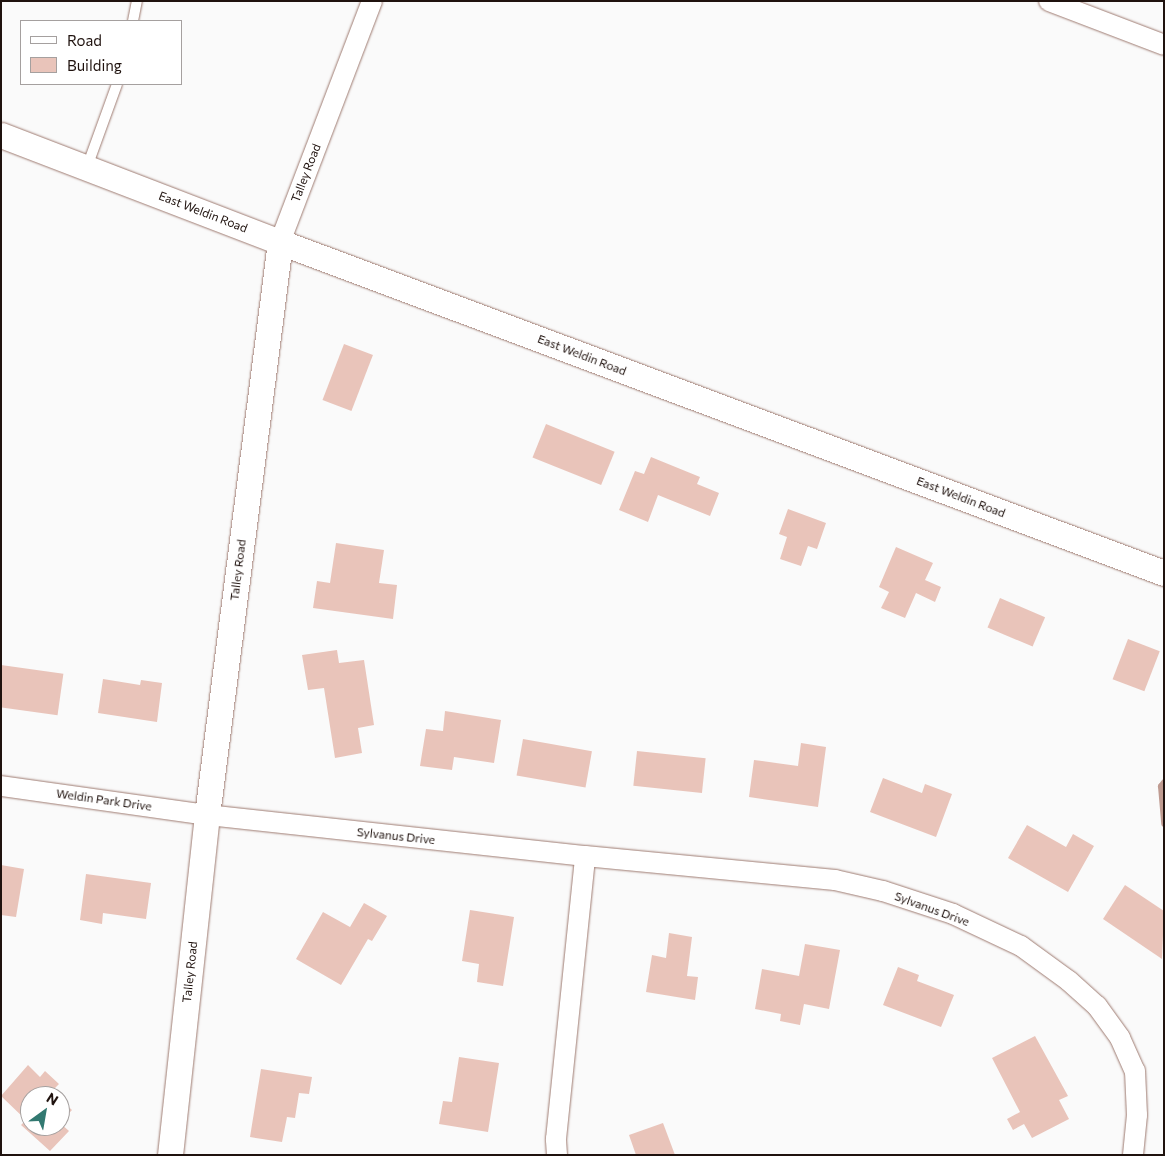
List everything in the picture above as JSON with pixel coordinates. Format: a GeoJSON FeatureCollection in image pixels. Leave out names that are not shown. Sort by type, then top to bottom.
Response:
{"type":"FeatureCollection","features":[{"type":"Feature","properties":{"kind":"street","name":"Talley Road"},"geometry":{"type":"LineString","coordinates":[[170,1155],[207,815],[280,242],[372,1]]}},
{"type":"Feature","properties":{"kind":"street"},"geometry":{"type":"LineString","coordinates":[[1049,1],[1164,45]]}},
{"type":"Feature","properties":{"kind":"street","name":"East Weldin Road"},"geometry":{"type":"LineString","coordinates":[[1,135],[280,242],[1164,573]]}},
{"type":"Feature","properties":{"kind":"street","name":"Weldin Park Drive"},"geometry":{"type":"LineString","coordinates":[[1,786],[207,815]]}},
{"type":"Feature","properties":{"kind":"street","name":"Sylvanus Drive"},"geometry":{"type":"LineString","coordinates":[[207,815],[585,856],[835,880],[883,891],[953,914],[1021,946],[1069,981],[1097,1006],[1120,1038],[1135,1071],[1138,1115],[1133,1155]]}},
{"type":"Feature","properties":{"kind":"street"},"geometry":{"type":"LineString","coordinates":[[557,1155],[556,1139],[585,856]]}},
{"type":"Feature","properties":{"kind":"lane"},"geometry":{"type":"LineString","coordinates":[[133,20],[137,1]]}},
{"type":"Feature","properties":{"kind":"lane"},"geometry":{"type":"LineString","coordinates":[[87,168],[117,85]]}},
{"type":"Feature","properties":{"kind":"building"},"geometry":{"type":"Polygon","coordinates":[[[344,344],[373,355],[351,411],[322,400],[344,344]]]}},
{"type":"Feature","properties":{"kind":"building"},"geometry":{"type":"Polygon","coordinates":[[[546,424],[615,452],[601,485],[533,457],[546,424]]]}},
{"type":"Feature","properties":{"kind":"building"},"geometry":{"type":"Polygon","coordinates":[[[651,457],[700,477],[697,484],[719,493],[710,516],[658,495],[648,522],[619,510],[635,471],[644,474],[651,457]]]}},
{"type":"Feature","properties":{"kind":"building"},"geometry":{"type":"Polygon","coordinates":[[[788,509],[826,523],[817,549],[808,546],[801,566],[780,559],[787,537],[779,534],[788,509]]]}},
{"type":"Feature","properties":{"kind":"building"},"geometry":{"type":"Polygon","coordinates":[[[336,543],[384,550],[379,583],[397,585],[393,619],[313,608],[317,581],[330,583],[336,543]]]}},
{"type":"Feature","properties":{"kind":"building"},"geometry":{"type":"Polygon","coordinates":[[[896,547],[933,563],[925,580],[941,587],[935,602],[916,593],[905,618],[881,608],[889,592],[879,587],[896,547]]]}},
{"type":"Feature","properties":{"kind":"building"},"geometry":{"type":"Polygon","coordinates":[[[1000,598],[1045,617],[1033,647],[987,627],[1000,598]]]}},
{"type":"Feature","properties":{"kind":"building"},"geometry":{"type":"Polygon","coordinates":[[[1128,639],[1160,651],[1144,691],[1113,679],[1128,639]]]}},
{"type":"Feature","properties":{"kind":"building"},"geometry":{"type":"Polygon","coordinates":[[[337,650],[339,663],[364,660],[374,725],[358,728],[362,753],[335,758],[324,688],[308,690],[302,655],[337,650]]]}},
{"type":"Feature","properties":{"kind":"building"},"geometry":{"type":"Polygon","coordinates":[[[1,665],[63,674],[58,715],[1,707],[1,665]]]}},
{"type":"Feature","properties":{"kind":"building"},"geometry":{"type":"Polygon","coordinates":[[[103,679],[140,685],[141,680],[162,683],[157,722],[98,713],[103,679]]]}},
{"type":"Feature","properties":{"kind":"building"},"geometry":{"type":"Polygon","coordinates":[[[445,711],[501,720],[494,763],[454,757],[452,770],[420,766],[426,729],[443,731],[445,711]]]}},
{"type":"Feature","properties":{"kind":"building"},"geometry":{"type":"Polygon","coordinates":[[[523,739],[592,751],[586,788],[517,775],[523,739]]]}},
{"type":"Feature","properties":{"kind":"building"},"geometry":{"type":"Polygon","coordinates":[[[801,743],[826,747],[818,807],[749,797],[754,760],[798,766],[801,743]]]}},
{"type":"Feature","properties":{"kind":"building"},"geometry":{"type":"Polygon","coordinates":[[[637,751],[706,758],[702,793],[633,786],[637,751]]]}},
{"type":"Feature","properties":{"kind":"building"},"geometry":{"type":"Polygon","coordinates":[[[883,778],[922,793],[925,784],[952,794],[936,837],[870,812],[883,778]]]}},
{"type":"Feature","properties":{"kind":"building"},"geometry":{"type":"Polygon","coordinates":[[[1027,825],[1066,847],[1073,834],[1094,846],[1068,892],[1008,858],[1027,825]]]}},
{"type":"Feature","properties":{"kind":"building"},"geometry":{"type":"Polygon","coordinates":[[[1,865],[24,869],[16,917],[1,915],[1,865]]]}},
{"type":"Feature","properties":{"kind":"building"},"geometry":{"type":"Polygon","coordinates":[[[86,874],[151,883],[146,919],[103,913],[102,924],[80,920],[86,874]]]}},
{"type":"Feature","properties":{"kind":"building"},"geometry":{"type":"Polygon","coordinates":[[[1125,885],[1164,911],[1162,959],[1103,919],[1125,885]]]}},
{"type":"Feature","properties":{"kind":"building"},"geometry":{"type":"Polygon","coordinates":[[[364,903],[387,916],[372,941],[368,939],[341,985],[296,959],[323,912],[350,927],[364,903]]]}},
{"type":"Feature","properties":{"kind":"building"},"geometry":{"type":"Polygon","coordinates":[[[470,910],[514,917],[503,986],[477,982],[479,964],[462,961],[470,910]]]}},
{"type":"Feature","properties":{"kind":"building"},"geometry":{"type":"Polygon","coordinates":[[[669,933],[692,937],[687,976],[698,977],[695,1000],[646,992],[652,955],[666,958],[669,933]]]}},
{"type":"Feature","properties":{"kind":"building"},"geometry":{"type":"Polygon","coordinates":[[[805,944],[840,950],[829,1009],[804,1004],[800,1025],[780,1021],[781,1014],[755,1009],[762,969],[799,976],[805,944]]]}},
{"type":"Feature","properties":{"kind":"building"},"geometry":{"type":"Polygon","coordinates":[[[898,967],[919,975],[917,981],[954,995],[941,1027],[883,1005],[898,967]]]}},
{"type":"Feature","properties":{"kind":"building"},"geometry":{"type":"Polygon","coordinates":[[[1035,1036],[1068,1096],[1059,1100],[1069,1119],[1032,1138],[1024,1124],[1013,1130],[1007,1119],[1020,1112],[992,1058],[1035,1036]]]}},
{"type":"Feature","properties":{"kind":"building"},"geometry":{"type":"Polygon","coordinates":[[[459,1057],[499,1063],[488,1132],[439,1124],[443,1101],[452,1102],[459,1057]]]}},
{"type":"Feature","properties":{"kind":"building"},"geometry":{"type":"Polygon","coordinates":[[[28,1065],[40,1077],[45,1071],[59,1084],[57,1086],[20,1086],[20,1114],[1,1096],[28,1065]]]}},
{"type":"Feature","properties":{"kind":"building"},"geometry":{"type":"Polygon","coordinates":[[[261,1069],[312,1077],[309,1094],[299,1093],[295,1118],[287,1117],[282,1142],[250,1137],[261,1069]]]}},
{"type":"Feature","properties":{"kind":"building"},"geometry":{"type":"Polygon","coordinates":[[[663,1123],[675,1155],[636,1155],[629,1135],[663,1123]]]}},
{"type":"Feature","properties":{"kind":"building"},"geometry":{"type":"Polygon","coordinates":[[[33,1136],[64,1136],[50,1151],[33,1136]]]}},
{"type":"Feature","properties":{"kind":"waterway"},"geometry":{"type":"LineString","coordinates":[[1164,782],[1161,786],[1164,823]]}}]}
